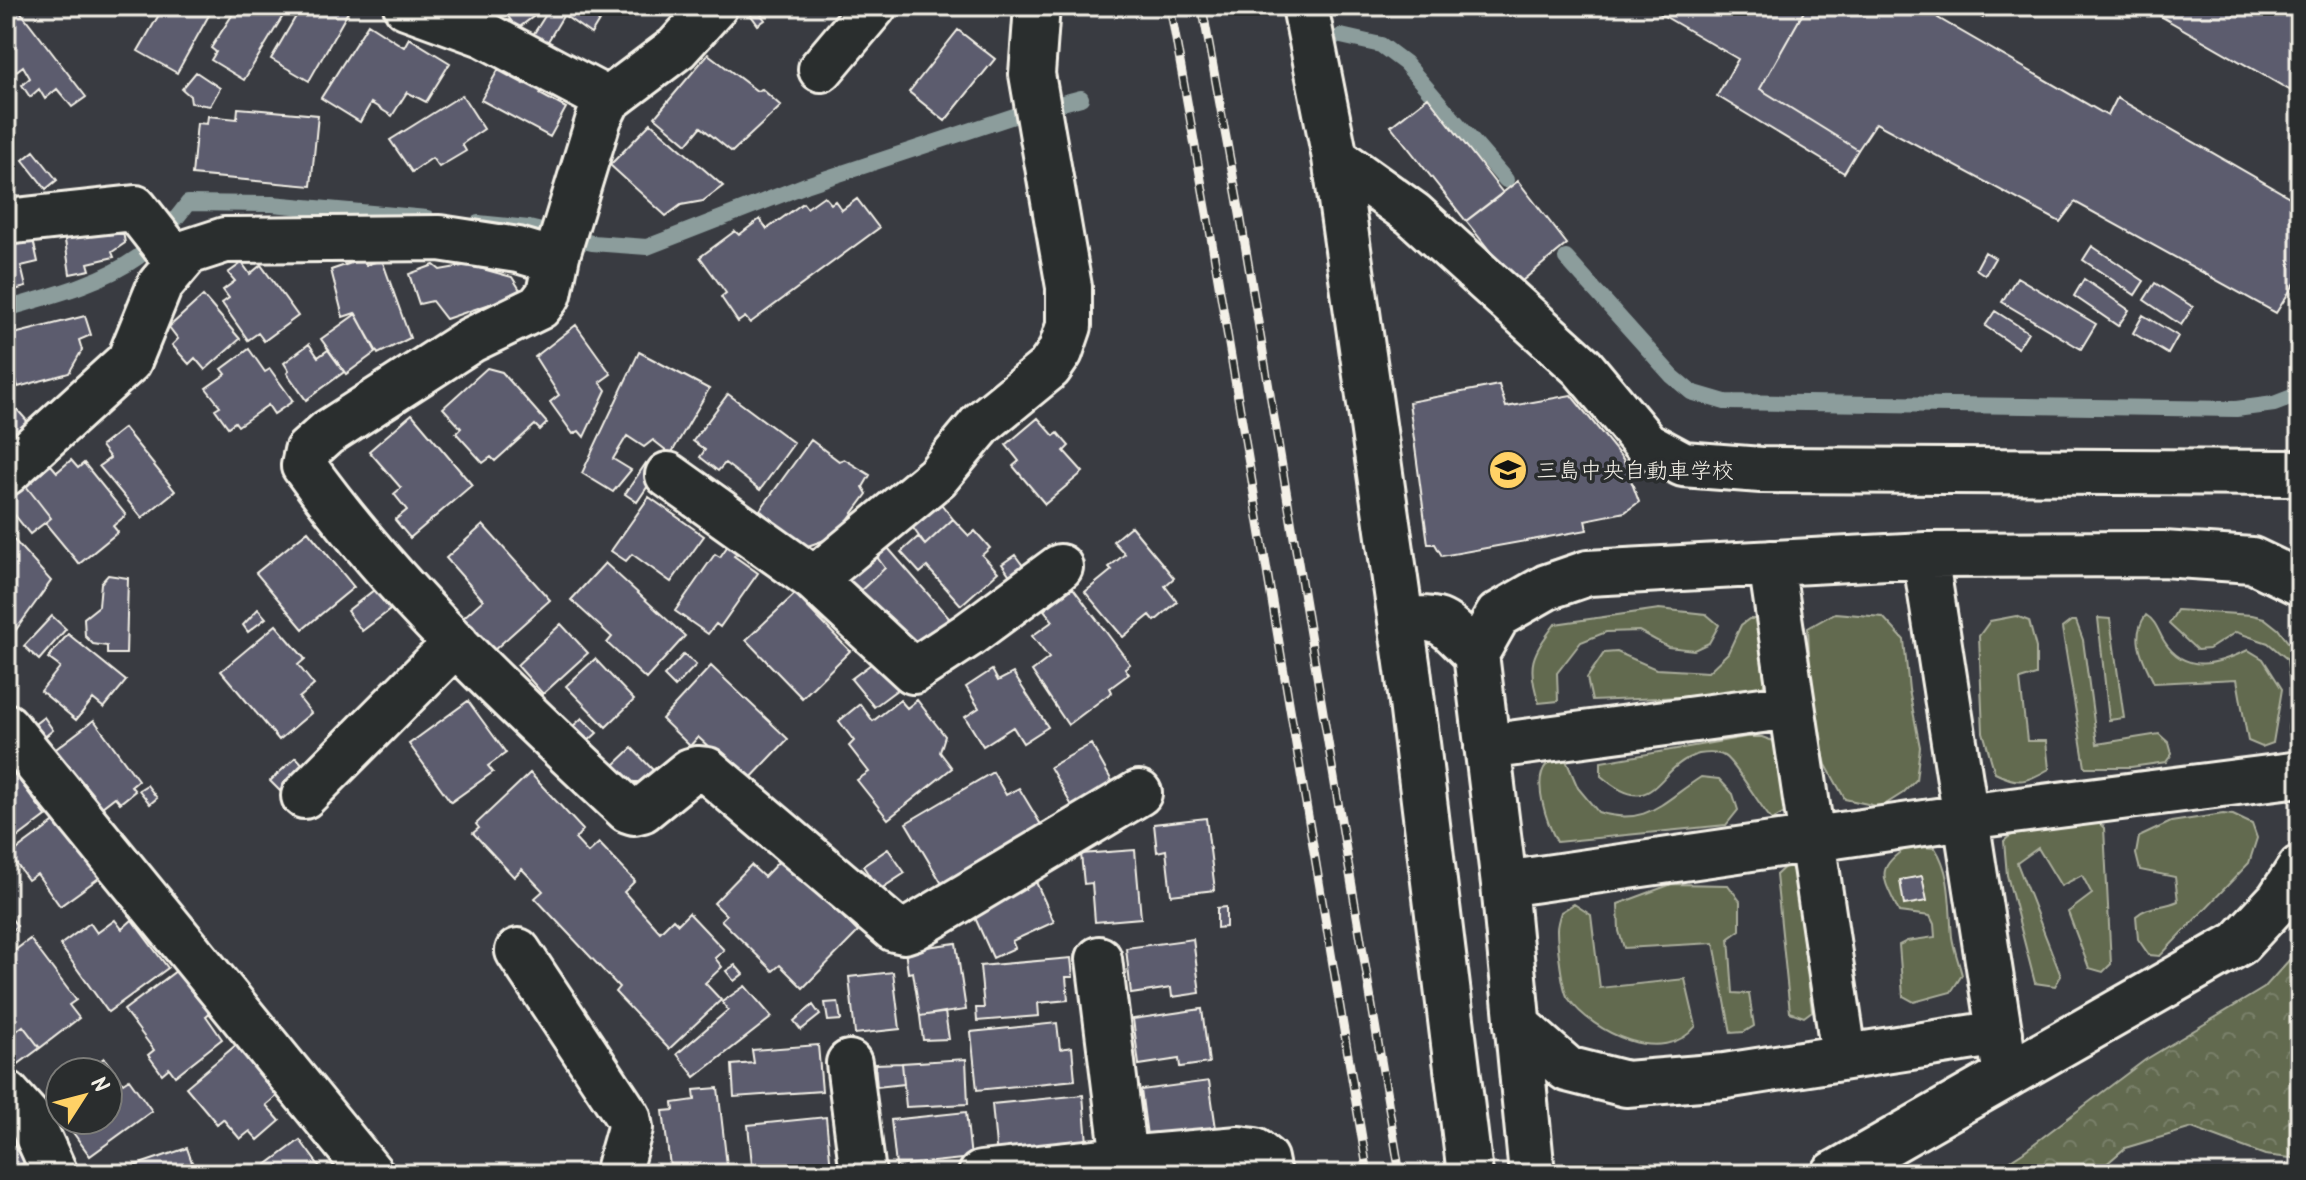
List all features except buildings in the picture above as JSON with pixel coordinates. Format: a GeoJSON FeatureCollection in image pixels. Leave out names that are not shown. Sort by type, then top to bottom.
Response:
{"type":"FeatureCollection","features":[{"type":"Feature","properties":{"kind":"street"},"geometry":{"type":"LineString","coordinates":[[406,6],[483,34],[608,100]]}},
{"type":"Feature","properties":{"kind":"street"},"geometry":{"type":"LineString","coordinates":[[715,6],[677,48],[608,100],[599,118],[571,207],[549,294],[539,307],[471,340],[327,433],[307,451],[304,466],[433,621],[628,810],[642,810],[690,771],[707,770],[894,929],[904,931],[913,928],[1139,793]]}},
{"type":"Feature","properties":{"kind":"street"},"geometry":{"type":"LineString","coordinates":[[821,69],[874,6]]}},
{"type":"Feature","properties":{"kind":"street"},"geometry":{"type":"LineString","coordinates":[[814,579],[937,477],[982,423],[1049,368],[1060,352],[1069,326],[1069,287],[1034,83],[1037,6]]}},
{"type":"Feature","properties":{"kind":"street"},"geometry":{"type":"LineString","coordinates":[[1305,6],[1335,158],[1401,620],[1470,1174]]}},
{"type":"Feature","properties":{"kind":"street"},"geometry":{"type":"LineString","coordinates":[[1335,158],[1413,214],[1582,367],[1646,444],[1683,464],[1761,470],[2300,473]]}},
{"type":"Feature","properties":{"kind":"street"},"geometry":{"type":"LineString","coordinates":[[6,222],[135,208],[172,256]]}},
{"type":"Feature","properties":{"kind":"street"},"geometry":{"type":"LineString","coordinates":[[172,256],[225,240],[439,238],[556,258]]}},
{"type":"Feature","properties":{"kind":"street"},"geometry":{"type":"LineString","coordinates":[[6,473],[129,361],[172,256]]}},
{"type":"Feature","properties":{"kind":"street"},"geometry":{"type":"LineString","coordinates":[[668,475],[814,579],[913,671],[1060,567]]}},
{"type":"Feature","properties":{"kind":"street"},"geometry":{"type":"LineString","coordinates":[[1532,1174],[1504,884],[1476,654],[1498,615],[1547,587],[1588,573],[1925,555],[2163,554],[2252,560],[2300,583]]}},
{"type":"Feature","properties":{"kind":"street"},"geometry":{"type":"LineString","coordinates":[[1925,555],[2006,1076]]}},
{"type":"Feature","properties":{"kind":"street"},"geometry":{"type":"LineString","coordinates":[[1771,563],[1844,1055]]}},
{"type":"Feature","properties":{"kind":"street"},"geometry":{"type":"LineString","coordinates":[[1401,620],[1428,617],[1442,621],[1476,654]]}},
{"type":"Feature","properties":{"kind":"street"},"geometry":{"type":"LineString","coordinates":[[304,796],[456,643]]}},
{"type":"Feature","properties":{"kind":"street"},"geometry":{"type":"LineString","coordinates":[[1487,747],[1792,706]]}},
{"type":"Feature","properties":{"kind":"street"},"geometry":{"type":"LineString","coordinates":[[6,726],[371,1174]]}},
{"type":"Feature","properties":{"kind":"street"},"geometry":{"type":"LineString","coordinates":[[1504,884],[1965,817],[2300,774]]}},
{"type":"Feature","properties":{"kind":"street"},"geometry":{"type":"LineString","coordinates":[[1834,1174],[2239,943],[2279,900],[2300,868]]}},
{"type":"Feature","properties":{"kind":"street"},"geometry":{"type":"LineString","coordinates":[[518,951],[628,1117],[630,1128],[617,1174]]}},
{"type":"Feature","properties":{"kind":"street"},"geometry":{"type":"LineString","coordinates":[[1099,959],[1124,1159]]}},
{"type":"Feature","properties":{"kind":"street"},"geometry":{"type":"LineString","coordinates":[[1517,1025],[1567,1069],[1626,1084],[1725,1076],[2000,1033]]}},
{"type":"Feature","properties":{"kind":"street"},"geometry":{"type":"LineString","coordinates":[[849,1063],[863,1174]]}},
{"type":"Feature","properties":{"kind":"street"},"geometry":{"type":"LineString","coordinates":[[6,1093],[31,1121],[55,1174]]}},
{"type":"Feature","properties":{"kind":"street"},"geometry":{"type":"LineString","coordinates":[[981,1174],[1239,1149],[1255,1151],[1265,1159],[1268,1174]]}},
{"type":"Feature","properties":{"kind":"green space"},"geometry":{"type":"Polygon","coordinates":[[[1659,609],[1706,614],[1719,625],[1709,643],[1694,650],[1668,647],[1639,631],[1606,632],[1581,642],[1557,673],[1558,701],[1539,703],[1532,669],[1536,652],[1555,624],[1659,609]]]}},
{"type":"Feature","properties":{"kind":"green space"},"geometry":{"type":"Polygon","coordinates":[[[2177,610],[2252,615],[2264,618],[2278,629],[2300,658],[2300,739],[2291,743],[2288,728],[2292,706],[2287,659],[2268,643],[2236,632],[2209,649],[2197,650],[2169,624],[2177,610]]]}},
{"type":"Feature","properties":{"kind":"green space"},"geometry":{"type":"Polygon","coordinates":[[[1835,613],[1883,617],[1904,640],[1909,690],[1920,747],[1916,780],[1881,807],[1845,799],[1826,765],[1811,705],[1808,628],[1835,613]]]}},
{"type":"Feature","properties":{"kind":"green space"},"geometry":{"type":"Polygon","coordinates":[[[2146,615],[2155,623],[2172,652],[2182,659],[2203,664],[2248,650],[2263,659],[2282,689],[2273,743],[2262,747],[2248,741],[2237,679],[2154,683],[2138,641],[2146,615]]]}},
{"type":"Feature","properties":{"kind":"green space"},"geometry":{"type":"Polygon","coordinates":[[[2016,616],[2029,621],[2036,648],[2036,675],[2020,680],[2027,741],[2046,741],[2049,769],[2023,780],[1995,773],[1983,732],[1979,636],[1990,621],[2016,616]]]}},
{"type":"Feature","properties":{"kind":"green space"},"geometry":{"type":"Polygon","coordinates":[[[2098,618],[2110,619],[2124,718],[2109,720],[2098,618]]]}},
{"type":"Feature","properties":{"kind":"green space"},"geometry":{"type":"Polygon","coordinates":[[[1749,619],[1758,619],[1768,675],[1762,688],[1682,697],[1592,701],[1587,678],[1604,653],[1617,652],[1656,669],[1708,672],[1728,653],[1741,625],[1749,619]]]}},
{"type":"Feature","properties":{"kind":"green space"},"geometry":{"type":"Polygon","coordinates":[[[2076,621],[2083,640],[2097,744],[2159,734],[2169,743],[2172,754],[2166,762],[2131,767],[2085,767],[2062,628],[2076,621]]]}},
{"type":"Feature","properties":{"kind":"green space"},"geometry":{"type":"Polygon","coordinates":[[[1746,737],[1773,741],[1782,760],[1786,812],[1772,820],[1729,760],[1718,754],[1699,754],[1684,760],[1645,793],[1634,794],[1619,789],[1601,776],[1601,762],[1746,737]]]}},
{"type":"Feature","properties":{"kind":"green space"},"geometry":{"type":"Polygon","coordinates":[[[1563,753],[1578,788],[1598,812],[1615,816],[1642,814],[1653,810],[1701,777],[1719,779],[1733,794],[1738,810],[1726,825],[1557,842],[1546,814],[1541,781],[1547,764],[1563,753]]]}},
{"type":"Feature","properties":{"kind":"green space"},"geometry":{"type":"Polygon","coordinates":[[[2223,814],[2252,824],[2257,838],[2249,863],[2160,956],[2149,955],[2138,939],[2136,916],[2178,901],[2175,877],[2140,870],[2136,854],[2139,837],[2171,822],[2223,814]]]}},
{"type":"Feature","properties":{"kind":"green space"},"geometry":{"type":"Polygon","coordinates":[[[2080,820],[2098,822],[2104,828],[2111,964],[2103,972],[2089,968],[2068,912],[2092,894],[2082,875],[2061,886],[2038,848],[2017,863],[2061,976],[2055,986],[2035,983],[2007,875],[2004,841],[2029,828],[2080,820]]]}},
{"type":"Feature","properties":{"kind":"green space"},"geometry":{"type":"Polygon","coordinates":[[[1909,846],[1935,848],[1940,858],[1947,880],[1953,942],[1962,975],[1951,992],[1914,1002],[1903,996],[1899,945],[1935,937],[1934,924],[1930,916],[1899,912],[1884,874],[1890,861],[1909,846]]]}},
{"type":"Feature","properties":{"kind":"green space"},"geometry":{"type":"Polygon","coordinates":[[[1789,863],[1795,875],[1812,1011],[1804,1017],[1790,1012],[1776,875],[1789,863]]]}},
{"type":"Feature","properties":{"kind":"green space"},"geometry":{"type":"Polygon","coordinates":[[[1672,884],[1728,885],[1740,901],[1740,930],[1729,938],[1733,993],[1749,994],[1754,1026],[1744,1032],[1731,1033],[1714,943],[1624,948],[1619,931],[1618,904],[1672,884]]]}},
{"type":"Feature","properties":{"kind":"green space"},"geometry":{"type":"Polygon","coordinates":[[[1574,904],[1591,915],[1600,988],[1685,979],[1696,1026],[1682,1038],[1666,1044],[1648,1044],[1611,1033],[1579,1011],[1566,993],[1557,936],[1561,912],[1574,904]]]}},
{"type":"Feature","properties":{"kind":"green space"},"geometry":{"type":"Polygon","coordinates":[[[2300,948],[2300,1159],[2265,1155],[2192,1128],[2125,1148],[2095,1174],[1989,1174],[2145,1060],[2264,988],[2300,948]]]}},
{"type":"Feature","properties":{"kind":"waterway"},"geometry":{"type":"LineString","coordinates":[[1341,36],[1381,45],[1405,63],[1506,180]]}},
{"type":"Feature","properties":{"kind":"waterway"},"geometry":{"type":"LineString","coordinates":[[478,223],[529,228],[592,243],[647,247],[806,185],[1017,115],[1081,98]]}},
{"type":"Feature","properties":{"kind":"waterway"},"geometry":{"type":"LineString","coordinates":[[6,309],[108,275],[152,245],[188,203],[272,204],[427,218]]}},
{"type":"Feature","properties":{"kind":"waterway"},"geometry":{"type":"LineString","coordinates":[[1566,258],[1672,376],[1691,392],[1725,402],[2236,409],[2274,404],[2300,394]]}},
{"type":"Feature","properties":{"kind":"railway"},"geometry":{"type":"LineString","coordinates":[[1170,6],[1368,1174]]}},
{"type":"Feature","properties":{"kind":"railway"},"geometry":{"type":"LineString","coordinates":[[1202,6],[1240,214],[1400,1174]]}},
{"type":"Feature","properties":{"kind":"place","name":"三島中央自動車学校"},"geometry":{"type":"Point","coordinates":[1508,470]}}]}
